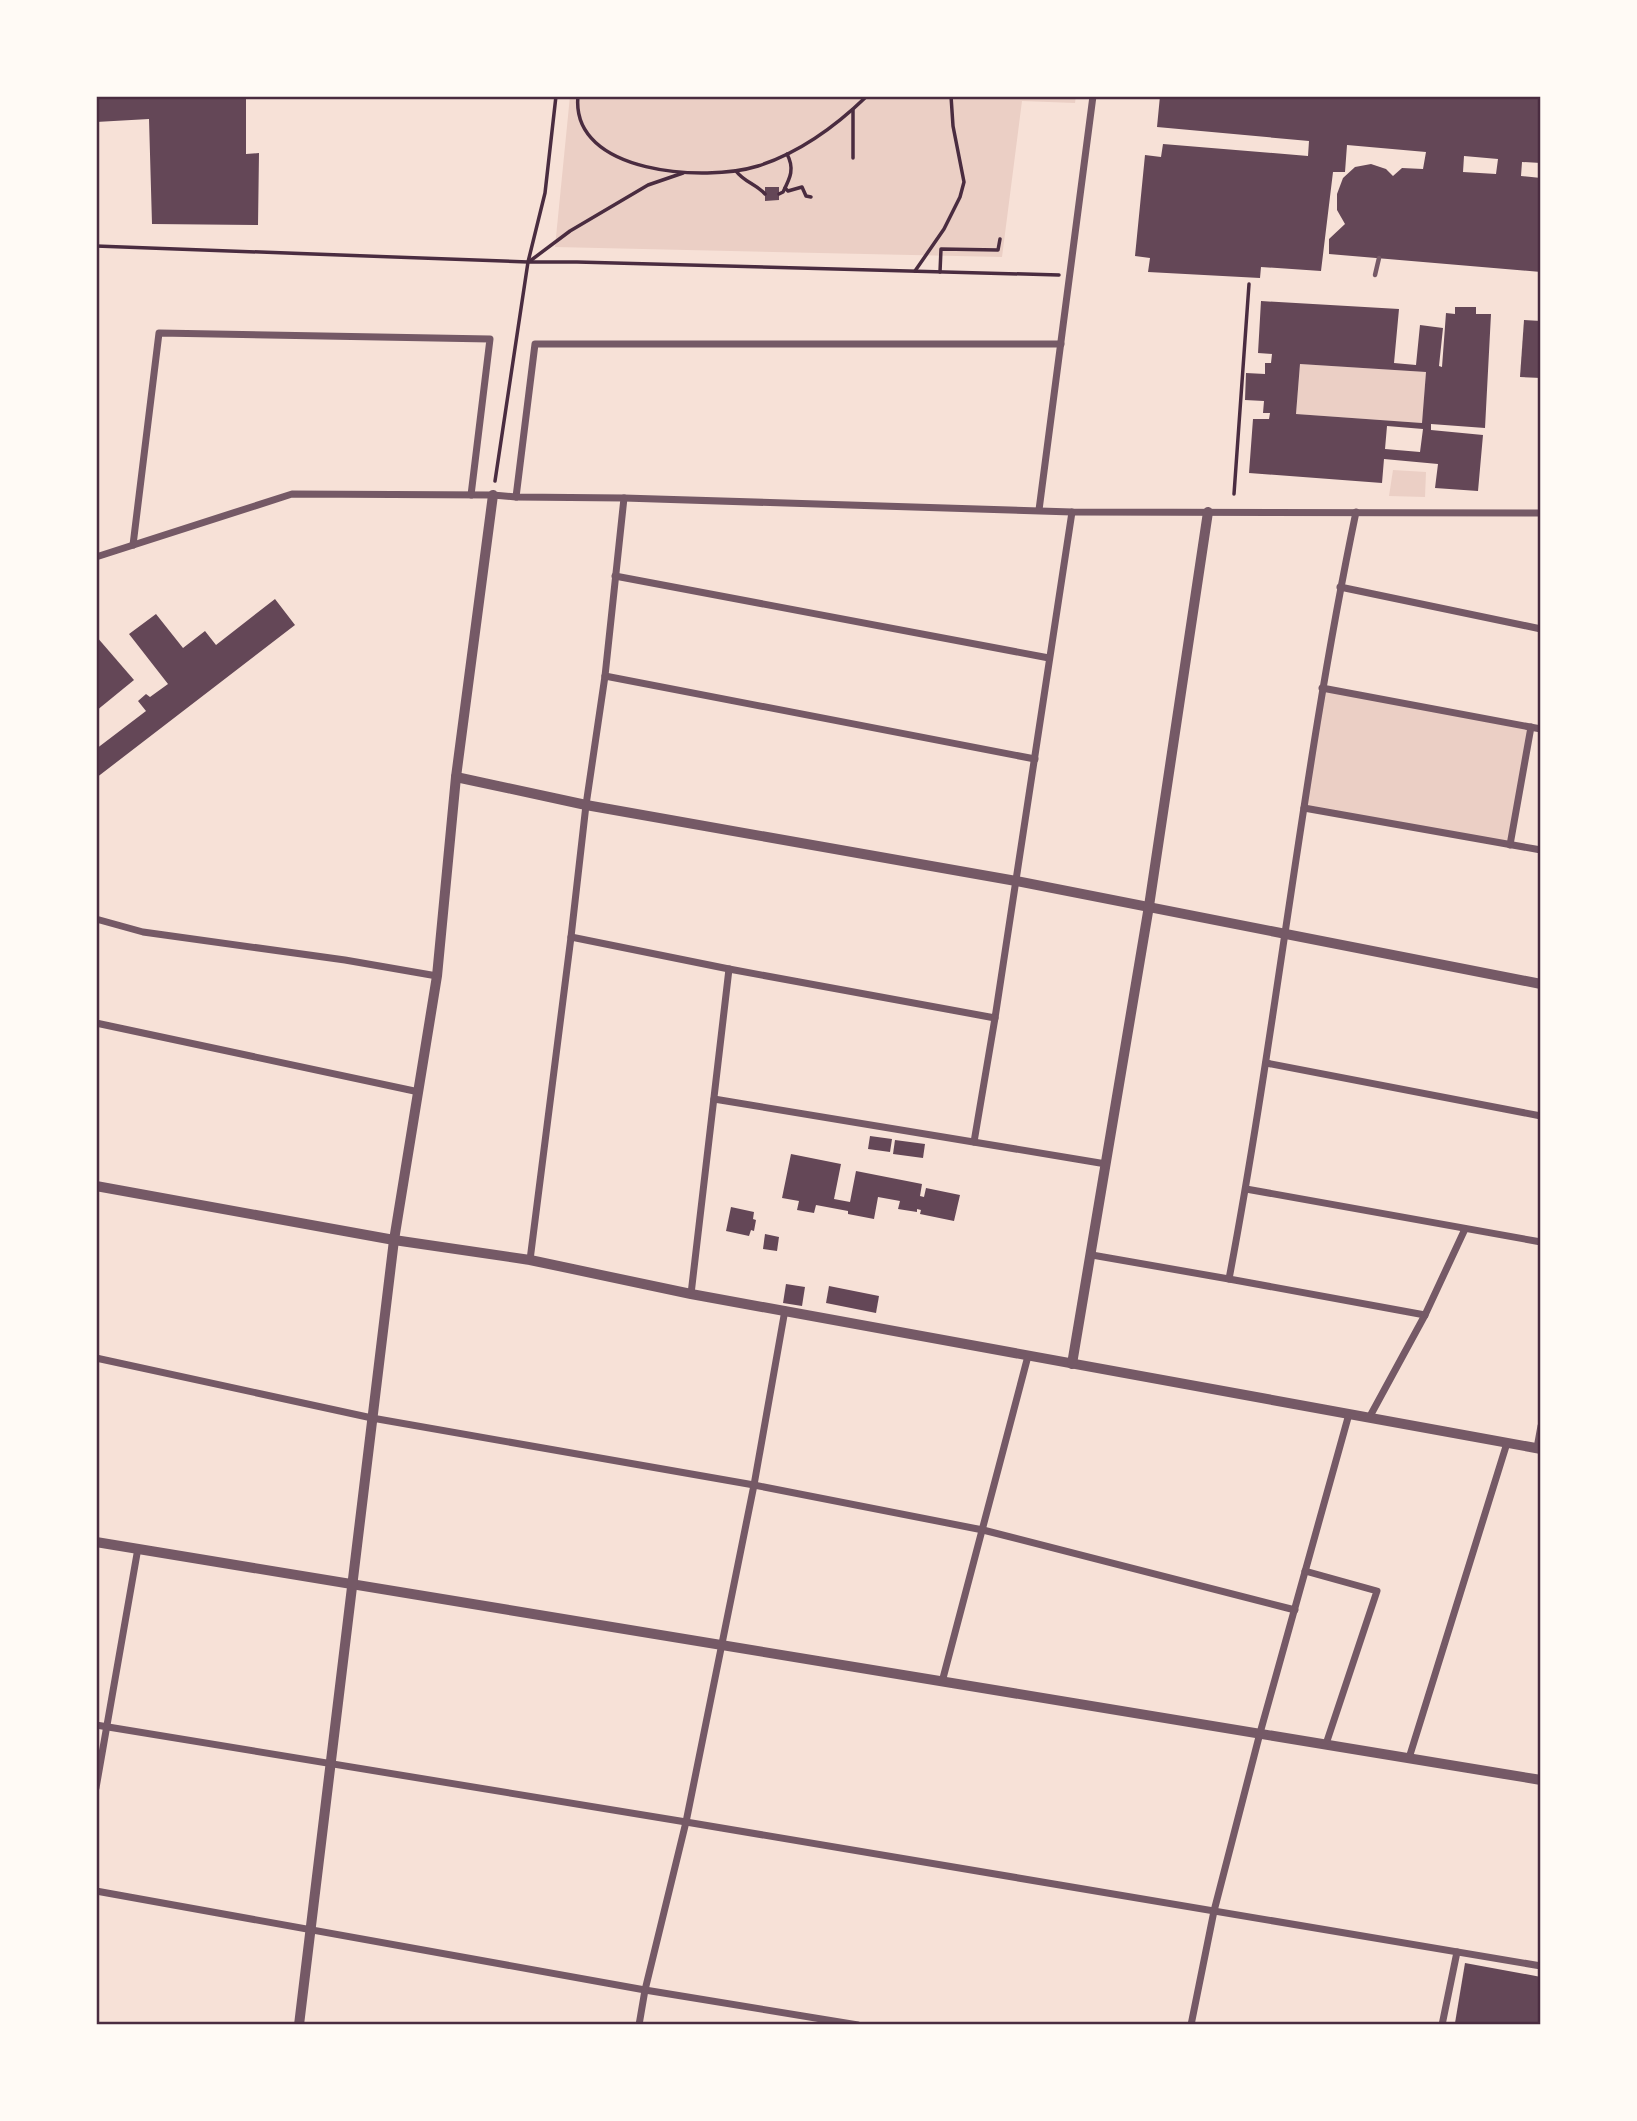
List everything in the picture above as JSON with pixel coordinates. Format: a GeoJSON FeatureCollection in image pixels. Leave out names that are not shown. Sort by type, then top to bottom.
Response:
{"type":"FeatureCollection","features":[{"type":"Feature","properties":{"kind":"street"},"geometry":{"type":"LineString","coordinates":[[1039,509],[1093,96]]}},
{"type":"Feature","properties":{"kind":"street"},"geometry":{"type":"LineString","coordinates":[[133,545],[159,333],[490,339],[471,495]]}},
{"type":"Feature","properties":{"kind":"street"},"geometry":{"type":"LineString","coordinates":[[516,497],[535,344],[1061,344]]}},
{"type":"Feature","properties":{"kind":"street"},"geometry":{"type":"LineString","coordinates":[[96,556],[292,494],[494,495],[1072,512],[1541,513]]}},
{"type":"Feature","properties":{"kind":"street"},"geometry":{"type":"LineString","coordinates":[[299,2025],[394,1240],[437,976],[457,777],[494,495]]}},
{"type":"Feature","properties":{"kind":"street"},"geometry":{"type":"LineString","coordinates":[[530,1260],[586,805],[605,676],[624,498]]}},
{"type":"Feature","properties":{"kind":"street"},"geometry":{"type":"LineString","coordinates":[[975,1142],[1072,512]]}},
{"type":"Feature","properties":{"kind":"street"},"geometry":{"type":"LineString","coordinates":[[1072,1364],[1149,906],[1208,512]]}},
{"type":"Feature","properties":{"kind":"street"},"geometry":{"type":"LineString","coordinates":[[1229,1279],[1266,1063],[1322,688],[1356,512]]}},
{"type":"Feature","properties":{"kind":"street"},"geometry":{"type":"LineString","coordinates":[[615,576],[1049,658]]}},
{"type":"Feature","properties":{"kind":"street"},"geometry":{"type":"LineString","coordinates":[[1340,587],[1541,629]]}},
{"type":"Feature","properties":{"kind":"street"},"geometry":{"type":"LineString","coordinates":[[605,676],[1035,759]]}},
{"type":"Feature","properties":{"kind":"street"},"geometry":{"type":"LineString","coordinates":[[1322,688],[1541,729]]}},
{"type":"Feature","properties":{"kind":"street"},"geometry":{"type":"LineString","coordinates":[[1510,845],[1531,727]]}},
{"type":"Feature","properties":{"kind":"street"},"geometry":{"type":"LineString","coordinates":[[457,777],[586,805],[1016,881],[1541,984]]}},
{"type":"Feature","properties":{"kind":"street"},"geometry":{"type":"LineString","coordinates":[[1304,808],[1541,850]]}},
{"type":"Feature","properties":{"kind":"street"},"geometry":{"type":"LineString","coordinates":[[96,919],[143,932],[345,960],[437,976]]}},
{"type":"Feature","properties":{"kind":"street"},"geometry":{"type":"LineString","coordinates":[[571,937],[995,1018]]}},
{"type":"Feature","properties":{"kind":"street"},"geometry":{"type":"LineString","coordinates":[[691,1294],[729,969]]}},
{"type":"Feature","properties":{"kind":"street"},"geometry":{"type":"LineString","coordinates":[[96,1023],[419,1092]]}},
{"type":"Feature","properties":{"kind":"street"},"geometry":{"type":"LineString","coordinates":[[1266,1063],[1541,1116]]}},
{"type":"Feature","properties":{"kind":"street"},"geometry":{"type":"LineString","coordinates":[[714,1099],[1107,1164]]}},
{"type":"Feature","properties":{"kind":"street"},"geometry":{"type":"LineString","coordinates":[[96,1186],[394,1240],[530,1260],[691,1294],[1539,1449],[1541,1426]]}},
{"type":"Feature","properties":{"kind":"street"},"geometry":{"type":"LineString","coordinates":[[1246,1189],[1541,1242]]}},
{"type":"Feature","properties":{"kind":"street"},"geometry":{"type":"LineString","coordinates":[[1369,1418],[1425,1315],[1465,1229]]}},
{"type":"Feature","properties":{"kind":"street"},"geometry":{"type":"LineString","coordinates":[[1092,1255],[1425,1315]]}},
{"type":"Feature","properties":{"kind":"street"},"geometry":{"type":"LineString","coordinates":[[639,2025],[686,1822],[754,1485],[785,1310]]}},
{"type":"Feature","properties":{"kind":"street"},"geometry":{"type":"LineString","coordinates":[[942,1682],[1028,1356]]}},
{"type":"Feature","properties":{"kind":"street"},"geometry":{"type":"LineString","coordinates":[[96,1358],[372,1418],[754,1485],[983,1530],[1295,1610]]}},
{"type":"Feature","properties":{"kind":"street"},"geometry":{"type":"LineString","coordinates":[[1191,2025],[1214,1911],[1260,1733],[1349,1414]]}},
{"type":"Feature","properties":{"kind":"street"},"geometry":{"type":"LineString","coordinates":[[1409,1758],[1507,1443]]}},
{"type":"Feature","properties":{"kind":"street"},"geometry":{"type":"LineString","coordinates":[[96,1542],[1541,1780]]}},
{"type":"Feature","properties":{"kind":"street"},"geometry":{"type":"LineString","coordinates":[[96,1788],[138,1548]]}},
{"type":"Feature","properties":{"kind":"street"},"geometry":{"type":"LineString","coordinates":[[1306,1571],[1377,1591],[1326,1744]]}},
{"type":"Feature","properties":{"kind":"street"},"geometry":{"type":"LineString","coordinates":[[96,1725],[1541,1966]]}},
{"type":"Feature","properties":{"kind":"street"},"geometry":{"type":"LineString","coordinates":[[96,1891],[645,1990],[858,2025]]}},
{"type":"Feature","properties":{"kind":"street"},"geometry":{"type":"LineString","coordinates":[[1442,2025],[1457,1952]]}},
{"type":"Feature","properties":{"kind":"lane"},"geometry":{"type":"LineString","coordinates":[[1375,275],[1379,258]]}},
{"type":"Feature","properties":{"kind":"path"},"geometry":{"type":"LineString","coordinates":[[494,495],[528,262],[545,193],[556,96]]}},
{"type":"Feature","properties":{"kind":"path"},"geometry":{"type":"LineString","coordinates":[[578,96],[580,123],[587,134],[623,159],[658,169],[708,173],[758,166],[787,154],[825,131],[853,110],[866,96]]}},
{"type":"Feature","properties":{"kind":"path"},"geometry":{"type":"LineString","coordinates":[[915,271],[944,229],[960,197],[964,182],[953,127],[951,96]]}},
{"type":"Feature","properties":{"kind":"path"},"geometry":{"type":"LineString","coordinates":[[853,110],[853,158]]}},
{"type":"Feature","properties":{"kind":"path"},"geometry":{"type":"LineString","coordinates":[[779,194],[783,192],[792,171],[787,154]]}},
{"type":"Feature","properties":{"kind":"path"},"geometry":{"type":"LineString","coordinates":[[736,171],[765,194]]}},
{"type":"Feature","properties":{"kind":"path"},"geometry":{"type":"LineString","coordinates":[[528,262],[570,231],[648,185],[684,172]]}},
{"type":"Feature","properties":{"kind":"path"},"geometry":{"type":"LineString","coordinates":[[785,188],[788,191],[802,187],[806,196],[811,197]]}},
{"type":"Feature","properties":{"kind":"path"},"geometry":{"type":"LineString","coordinates":[[940,272],[941,249],[998,250],[1000,239]]}},
{"type":"Feature","properties":{"kind":"path"},"geometry":{"type":"LineString","coordinates":[[96,246],[528,262],[1068,275]]}},
{"type":"Feature","properties":{"kind":"path"},"geometry":{"type":"LineString","coordinates":[[1234,494],[1249,284]]}},
{"type":"Feature","properties":{"kind":"shaded area"},"geometry":{"type":"Polygon","coordinates":[[[570,96],[1076,96],[1075,103],[1022,101],[1002,257],[555,247],[570,96]]]}},
{"type":"Feature","properties":{"kind":"shaded area"},"geometry":{"type":"Polygon","coordinates":[[[1300,364],[1426,372],[1422,423],[1296,414],[1300,364]]]}},
{"type":"Feature","properties":{"kind":"shaded area"},"geometry":{"type":"Polygon","coordinates":[[[1393,470],[1426,472],[1425,497],[1389,496],[1393,470]]]}},
{"type":"Feature","properties":{"kind":"shaded area"},"geometry":{"type":"Polygon","coordinates":[[[1322,688],[1531,727],[1510,845],[1304,808],[1322,688]]]}},
{"type":"Feature","properties":{"kind":"building"},"geometry":{"type":"Polygon","coordinates":[[[96,96],[246,96],[246,154],[259,153],[258,225],[152,224],[149,119],[96,122],[96,96]]]}},
{"type":"Feature","properties":{"kind":"building"},"geometry":{"type":"Polygon","coordinates":[[[1160,96],[1541,96],[1541,163],[1522,162],[1521,176],[1541,178],[1541,272],[1329,254],[1329,239],[1345,224],[1337,210],[1337,194],[1343,178],[1355,167],[1371,164],[1386,169],[1393,176],[1402,168],[1423,169],[1426,152],[1347,145],[1345,172],[1333,172],[1321,271],[1261,267],[1260,278],[1148,272],[1150,258],[1135,256],[1145,155],[1161,157],[1163,144],[1308,156],[1309,141],[1157,127],[1160,96]],[[1464,156],[1463,172],[1496,174],[1498,159],[1464,156]]]}},
{"type":"Feature","properties":{"kind":"building"},"geometry":{"type":"Polygon","coordinates":[[[765,187],[779,187],[779,200],[765,201],[765,187]]]}},
{"type":"Feature","properties":{"kind":"building"},"geometry":{"type":"Polygon","coordinates":[[[1261,301],[1399,309],[1394,363],[1416,365],[1420,325],[1443,328],[1439,366],[1442,367],[1446,313],[1455,314],[1455,307],[1476,307],[1476,314],[1491,314],[1485,428],[1431,424],[1431,430],[1483,435],[1478,491],[1435,488],[1438,464],[1384,459],[1382,483],[1249,473],[1253,419],[1269,419],[1270,413],[1263,413],[1264,401],[1245,400],[1246,373],[1265,374],[1265,363],[1271,363],[1272,354],[1258,353],[1261,301]],[[1300,364],[1296,414],[1422,423],[1426,372],[1300,364]],[[1387,426],[1385,449],[1420,452],[1423,429],[1387,426]]]}},
{"type":"Feature","properties":{"kind":"building"},"geometry":{"type":"Polygon","coordinates":[[[1524,320],[1541,321],[1541,378],[1520,377],[1524,320]]]}},
{"type":"Feature","properties":{"kind":"building"},"geometry":{"type":"Polygon","coordinates":[[[275,599],[295,625],[96,778],[96,749],[146,711],[138,701],[146,694],[150,697],[168,684],[129,634],[156,614],[183,648],[205,631],[216,645],[275,599]]]}},
{"type":"Feature","properties":{"kind":"building"},"geometry":{"type":"Polygon","coordinates":[[[96,636],[134,680],[96,711],[96,636]]]}},
{"type":"Feature","properties":{"kind":"building"},"geometry":{"type":"Polygon","coordinates":[[[870,1136],[892,1139],[890,1152],[868,1149],[870,1136]]]}},
{"type":"Feature","properties":{"kind":"building"},"geometry":{"type":"Polygon","coordinates":[[[895,1140],[925,1144],[923,1158],[893,1154],[895,1140]]]}},
{"type":"Feature","properties":{"kind":"building"},"geometry":{"type":"Polygon","coordinates":[[[791,1154],[841,1164],[834,1199],[850,1202],[856,1171],[922,1184],[920,1196],[924,1197],[926,1188],[960,1195],[954,1221],[920,1214],[921,1210],[917,1209],[917,1212],[898,1209],[900,1201],[878,1197],[874,1219],[816,1205],[814,1213],[797,1210],[799,1201],[782,1198],[791,1154]]]}},
{"type":"Feature","properties":{"kind":"building"},"geometry":{"type":"Polygon","coordinates":[[[731,1207],[754,1212],[754,1231],[751,1230],[749,1236],[726,1231],[731,1207]]]}},
{"type":"Feature","properties":{"kind":"building"},"geometry":{"type":"Polygon","coordinates":[[[765,1234],[779,1237],[777,1251],[763,1249],[765,1234]]]}},
{"type":"Feature","properties":{"kind":"building"},"geometry":{"type":"Polygon","coordinates":[[[786,1284],[805,1287],[802,1306],[783,1303],[786,1284]]]}},
{"type":"Feature","properties":{"kind":"building"},"geometry":{"type":"Polygon","coordinates":[[[829,1286],[879,1296],[876,1313],[826,1303],[829,1286]]]}},
{"type":"Feature","properties":{"kind":"building"},"geometry":{"type":"Polygon","coordinates":[[[1465,1963],[1541,1977],[1541,2025],[1455,2023],[1465,1963]]]}}]}
